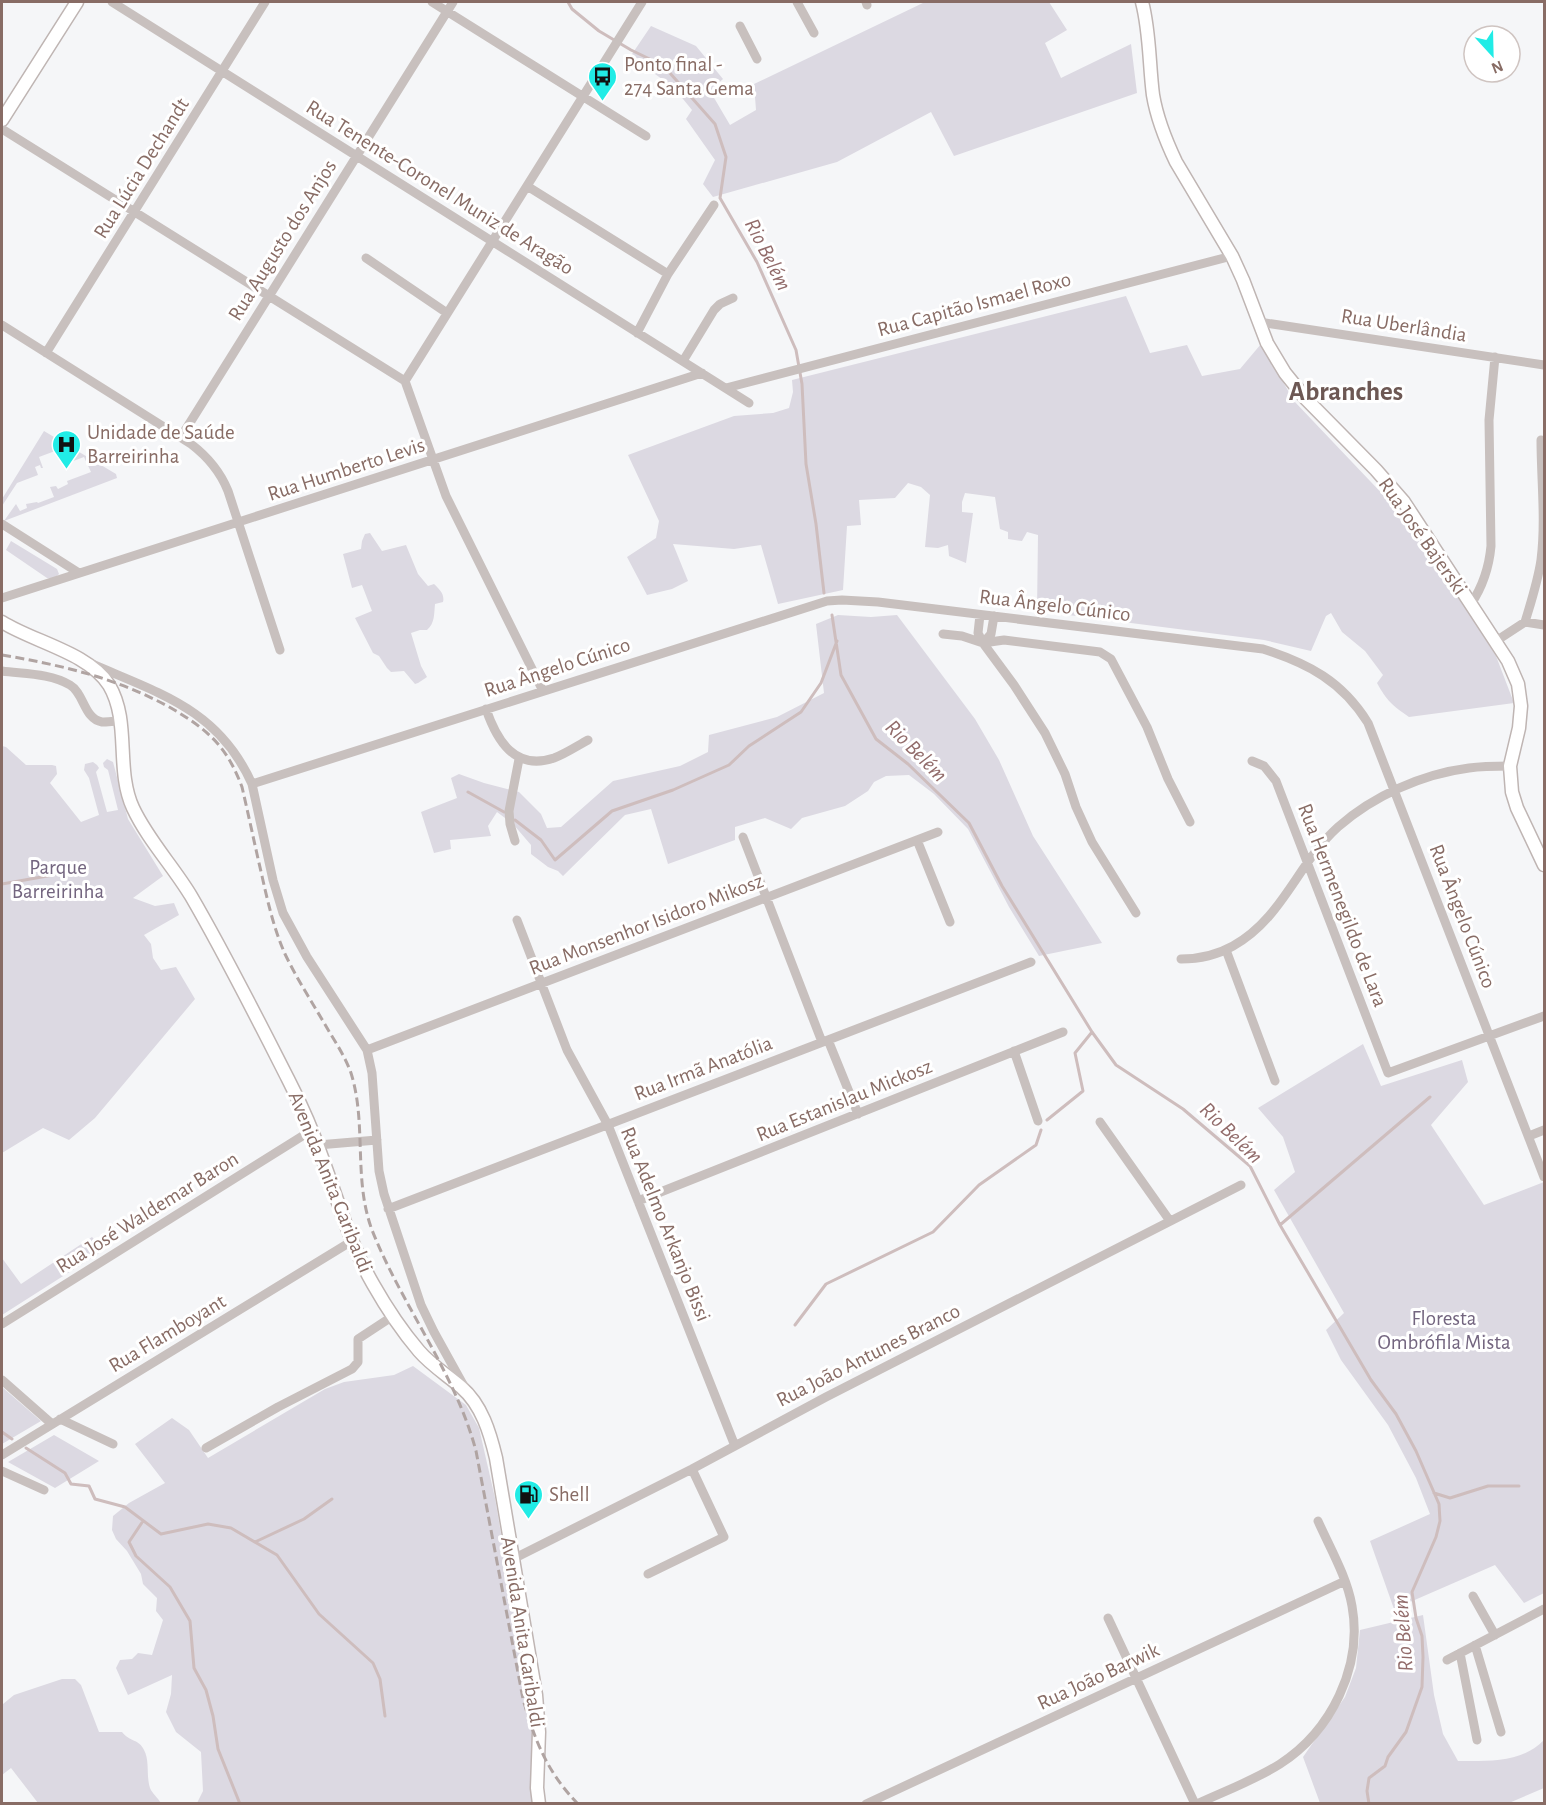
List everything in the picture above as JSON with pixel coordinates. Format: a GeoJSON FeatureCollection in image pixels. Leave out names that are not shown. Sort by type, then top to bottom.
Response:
{"type":"FeatureCollection","features":[{"type":"Feature","properties":{"kind":"main road"},"geometry":{"type":"LineString","coordinates":[[2,120],[77,2]]}},
{"type":"Feature","properties":{"kind":"main road","name":"Rua José Bajerski"},"geometry":{"type":"LineString","coordinates":[[1142,2],[1147,24],[1153,96],[1163,134],[1176,162],[1232,255],[1274,357],[1294,386],[1404,502],[1514,671],[1520,695],[1519,728],[1510,766],[1512,792],[1517,808],[1545,865]]}},
{"type":"Feature","properties":{"kind":"main road","name":"Avenida Anita Garibaldi"},"geometry":{"type":"LineString","coordinates":[[2,622],[22,634],[84,660],[104,678],[110,687],[121,721],[123,773],[133,806],[149,835],[201,912],[284,1071],[312,1130],[352,1241],[374,1285],[419,1352],[462,1388],[472,1399],[487,1425],[492,1439],[513,1559],[538,1717],[537,1788],[539,1803]]}},
{"type":"Feature","properties":{"kind":"street","name":"Rua Tenente-Coronel Muniz de Aragão"},"geometry":{"type":"LineString","coordinates":[[112,2],[748,403]]}},
{"type":"Feature","properties":{"kind":"street","name":"Rua Lúcia Dechandt"},"geometry":{"type":"LineString","coordinates":[[46,353],[265,2]]}},
{"type":"Feature","properties":{"kind":"street"},"geometry":{"type":"LineString","coordinates":[[432,2],[646,136]]}},
{"type":"Feature","properties":{"kind":"street","name":"Rua Augusto dos Anjos"},"geometry":{"type":"LineString","coordinates":[[181,437],[453,2]]}},
{"type":"Feature","properties":{"kind":"street"},"geometry":{"type":"LineString","coordinates":[[405,381],[642,2]]}},
{"type":"Feature","properties":{"kind":"street"},"geometry":{"type":"LineString","coordinates":[[797,2],[814,33]]}},
{"type":"Feature","properties":{"kind":"street"},"geometry":{"type":"LineString","coordinates":[[740,26],[757,59]]}},
{"type":"Feature","properties":{"kind":"street"},"geometry":{"type":"LineString","coordinates":[[2,129],[405,381],[450,506],[543,691]]}},
{"type":"Feature","properties":{"kind":"street"},"geometry":{"type":"LineString","coordinates":[[527,186],[668,274]]}},
{"type":"Feature","properties":{"kind":"street"},"geometry":{"type":"LineString","coordinates":[[637,333],[668,274],[714,205]]}},
{"type":"Feature","properties":{"kind":"street","name":"Rua Capitão Ismael Roxo"},"geometry":{"type":"LineString","coordinates":[[726,388],[1232,255]]}},
{"type":"Feature","properties":{"kind":"street"},"geometry":{"type":"LineString","coordinates":[[366,258],[447,313]]}},
{"type":"Feature","properties":{"kind":"street"},"geometry":{"type":"LineString","coordinates":[[682,361],[714,310],[720,304],[733,298]]}},
{"type":"Feature","properties":{"kind":"street","name":"Rua Uberlândia"},"geometry":{"type":"LineString","coordinates":[[1258,322],[1545,365]]}},
{"type":"Feature","properties":{"kind":"street"},"geometry":{"type":"LineString","coordinates":[[2,325],[181,437],[201,451],[218,469],[228,491],[280,650]]}},
{"type":"Feature","properties":{"kind":"street"},"geometry":{"type":"LineString","coordinates":[[1471,604],[1479,593],[1485,578],[1491,546],[1488,420],[1496,357]]}},
{"type":"Feature","properties":{"kind":"street","name":"Rua Humberto Levis"},"geometry":{"type":"LineString","coordinates":[[2,598],[702,373]]}},
{"type":"Feature","properties":{"kind":"street"},"geometry":{"type":"LineString","coordinates":[[1521,625],[1537,583],[1541,558],[1543,462],[1541,440]]}},
{"type":"Feature","properties":{"kind":"street"},"geometry":{"type":"LineString","coordinates":[[2,524],[80,573]]}},
{"type":"Feature","properties":{"kind":"street","name":"Rua Ângelo Cúnico"},"geometry":{"type":"LineString","coordinates":[[252,784],[827,601],[860,600],[1263,649],[1292,660],[1329,679],[1358,707],[1375,738],[1545,1177]]}},
{"type":"Feature","properties":{"kind":"street"},"geometry":{"type":"LineString","coordinates":[[980,615],[978,633],[983,643],[1045,732],[1065,774],[1087,832],[1136,913]]}},
{"type":"Feature","properties":{"kind":"street"},"geometry":{"type":"LineString","coordinates":[[983,643],[991,634],[994,616]]}},
{"type":"Feature","properties":{"kind":"street"},"geometry":{"type":"LineString","coordinates":[[1496,641],[1521,625],[1545,625]]}},
{"type":"Feature","properties":{"kind":"street"},"geometry":{"type":"LineString","coordinates":[[943,634],[963,636],[983,643],[1004,640],[1106,654],[1136,702],[1154,740],[1168,779],[1190,822]]}},
{"type":"Feature","properties":{"kind":"street"},"geometry":{"type":"LineString","coordinates":[[84,660],[165,696],[199,716],[226,741],[237,755],[252,784],[273,880],[284,913],[308,957],[367,1050],[372,1073],[381,1182],[388,1209],[421,1305],[472,1399]]}},
{"type":"Feature","properties":{"kind":"street"},"geometry":{"type":"LineString","coordinates":[[2,671],[46,677],[66,683],[78,691],[86,709],[94,719],[104,722],[121,721]]}},
{"type":"Feature","properties":{"kind":"street"},"geometry":{"type":"LineString","coordinates":[[486,709],[504,745],[519,759],[531,761],[554,758],[588,740]]}},
{"type":"Feature","properties":{"kind":"street"},"geometry":{"type":"LineString","coordinates":[[515,841],[509,812],[519,759]]}},
{"type":"Feature","properties":{"kind":"street","name":"Rua Hermenegildo de Lara"},"geometry":{"type":"LineString","coordinates":[[1252,761],[1264,766],[1276,782],[1388,1073],[1490,1036]]}},
{"type":"Feature","properties":{"kind":"street"},"geometry":{"type":"LineString","coordinates":[[1181,959],[1202,958],[1226,950],[1252,934],[1276,910],[1324,841],[1347,819],[1379,798],[1449,771],[1481,766],[1510,766]]}},
{"type":"Feature","properties":{"kind":"street","name":"Rua Monsenhor Isidoro Mikosz"},"geometry":{"type":"LineString","coordinates":[[367,1050],[938,832]]}},
{"type":"Feature","properties":{"kind":"street"},"geometry":{"type":"LineString","coordinates":[[743,837],[825,1041],[858,1114]]}},
{"type":"Feature","properties":{"kind":"street"},"geometry":{"type":"LineString","coordinates":[[917,840],[950,922]]}},
{"type":"Feature","properties":{"kind":"street","name":"Rua Adelmo Arkanjo Bissi"},"geometry":{"type":"LineString","coordinates":[[517,920],[567,1050],[608,1125],[735,1446]]}},
{"type":"Feature","properties":{"kind":"street"},"geometry":{"type":"LineString","coordinates":[[1226,950],[1275,1081]]}},
{"type":"Feature","properties":{"kind":"street","name":"Rua Irmã Anatólia"},"geometry":{"type":"LineString","coordinates":[[388,1209],[1031,962]]}},
{"type":"Feature","properties":{"kind":"street"},"geometry":{"type":"LineString","coordinates":[[1490,1036],[1545,1016]]}},
{"type":"Feature","properties":{"kind":"street","name":"Rua Estanislau Mickosz"},"geometry":{"type":"LineString","coordinates":[[638,1201],[1063,1032]]}},
{"type":"Feature","properties":{"kind":"street"},"geometry":{"type":"LineString","coordinates":[[1014,1051],[1038,1121]]}},
{"type":"Feature","properties":{"kind":"street"},"geometry":{"type":"LineString","coordinates":[[1100,1122],[1170,1221]]}},
{"type":"Feature","properties":{"kind":"street","name":"Rua José Waldemar Baron"},"geometry":{"type":"LineString","coordinates":[[2,1324],[312,1130]]}},
{"type":"Feature","properties":{"kind":"street"},"geometry":{"type":"LineString","coordinates":[[1529,1136],[1545,1130]]}},
{"type":"Feature","properties":{"kind":"street"},"geometry":{"type":"LineString","coordinates":[[318,1145],[377,1140]]}},
{"type":"Feature","properties":{"kind":"street","name":"Rua João Antunes Branco"},"geometry":{"type":"LineString","coordinates":[[513,1559],[1241,1185]]}},
{"type":"Feature","properties":{"kind":"street","name":"Rua Flamboyant"},"geometry":{"type":"LineString","coordinates":[[2,1455],[352,1241]]}},
{"type":"Feature","properties":{"kind":"street"},"geometry":{"type":"LineString","coordinates":[[206,1448],[352,1369],[358,1362],[356,1342],[358,1339],[393,1316]]}},
{"type":"Feature","properties":{"kind":"street"},"geometry":{"type":"LineString","coordinates":[[2,1380],[56,1421],[113,1444]]}},
{"type":"Feature","properties":{"kind":"street"},"geometry":{"type":"LineString","coordinates":[[648,1574],[724,1537],[692,1469]]}},
{"type":"Feature","properties":{"kind":"street"},"geometry":{"type":"LineString","coordinates":[[2,1471],[44,1490]]}},
{"type":"Feature","properties":{"kind":"street"},"geometry":{"type":"LineString","coordinates":[[1108,1618],[1196,1803],[1278,1765],[1304,1744],[1325,1720],[1342,1690],[1352,1658],[1354,1622],[1352,1605],[1345,1581],[1318,1521]]}},
{"type":"Feature","properties":{"kind":"street","name":"Rua João Barwik"},"geometry":{"type":"LineString","coordinates":[[866,1803],[1345,1581]]}},
{"type":"Feature","properties":{"kind":"street"},"geometry":{"type":"LineString","coordinates":[[1473,1596],[1495,1635]]}},
{"type":"Feature","properties":{"kind":"street"},"geometry":{"type":"LineString","coordinates":[[1447,1660],[1545,1609]]}},
{"type":"Feature","properties":{"kind":"street"},"geometry":{"type":"LineString","coordinates":[[1475,1645],[1501,1732]]}},
{"type":"Feature","properties":{"kind":"street"},"geometry":{"type":"LineString","coordinates":[[1460,1653],[1477,1740]]}},
{"type":"Feature","properties":{"kind":"green space"},"geometry":{"type":"Polygon","coordinates":[[[925,2],[1049,2],[1067,30],[1045,43],[1061,78],[1131,44],[1137,93],[954,156],[931,112],[837,162],[713,197],[703,184],[715,160],[686,119],[692,110],[674,88],[655,74],[628,60],[651,26],[696,46],[723,79],[710,91],[730,125],[756,110],[754,84],[925,2]]]}},
{"type":"Feature","properties":{"kind":"green space"},"geometry":{"type":"Polygon","coordinates":[[[1126,296],[1150,353],[1187,345],[1202,376],[1240,369],[1261,344],[1294,401],[1390,502],[1442,571],[1496,656],[1514,703],[1409,717],[1387,699],[1377,683],[1383,675],[1365,651],[1342,632],[1331,613],[1326,616],[1311,651],[1264,640],[1037,611],[1038,535],[1027,532],[1022,541],[1008,539],[1008,532],[1000,529],[995,497],[965,493],[962,512],[973,513],[966,563],[949,556],[948,545],[938,548],[925,547],[930,495],[921,487],[908,483],[895,498],[859,500],[861,525],[847,526],[843,590],[778,604],[761,545],[734,549],[673,544],[688,581],[672,589],[647,595],[627,557],[656,538],[659,521],[628,455],[734,416],[773,413],[789,408],[793,392],[792,380],[1126,296]]]}},
{"type":"Feature","properties":{"kind":"green space"},"geometry":{"type":"Polygon","coordinates":[[[44,431],[116,474],[117,478],[4,521],[16,504],[20,511],[27,508],[26,504],[38,503],[54,497],[50,487],[56,486],[58,489],[68,484],[67,481],[91,472],[84,457],[68,463],[64,452],[57,455],[55,451],[39,457],[43,468],[40,465],[35,467],[38,475],[17,483],[2,506],[2,499],[44,431]]]}},
{"type":"Feature","properties":{"kind":"green space"},"geometry":{"type":"Polygon","coordinates":[[[370,533],[382,551],[406,545],[418,574],[428,586],[434,584],[443,597],[443,602],[435,604],[434,618],[430,627],[427,630],[411,633],[421,666],[427,677],[415,684],[404,671],[391,672],[379,656],[373,653],[355,618],[372,611],[362,585],[352,588],[343,554],[361,549],[365,534],[370,533]]]}},
{"type":"Feature","properties":{"kind":"green space"},"geometry":{"type":"Polygon","coordinates":[[[11,541],[57,569],[59,574],[53,578],[47,578],[6,550],[11,541]]]}},
{"type":"Feature","properties":{"kind":"green space"},"geometry":{"type":"Polygon","coordinates":[[[838,615],[871,617],[897,615],[975,719],[999,760],[1033,836],[1102,943],[1039,956],[1009,907],[968,829],[934,794],[909,775],[886,776],[874,782],[868,791],[845,806],[802,818],[791,829],[765,818],[735,827],[735,840],[668,864],[651,809],[625,815],[563,876],[531,854],[531,845],[513,824],[497,812],[488,826],[491,836],[450,840],[451,849],[434,853],[421,812],[457,798],[451,778],[459,774],[519,792],[541,814],[547,828],[561,827],[613,781],[680,766],[708,752],[709,735],[777,717],[824,693],[816,624],[838,615]]]}},
{"type":"Feature","properties":{"kind":"green space","name":"Parque Barreirinha"},"geometry":{"type":"Polygon","coordinates":[[[2,746],[26,765],[56,766],[57,774],[50,783],[81,822],[99,815],[89,778],[84,770],[85,764],[93,762],[99,768],[96,772],[107,812],[118,810],[108,770],[103,763],[107,759],[113,762],[128,819],[163,876],[133,898],[155,906],[174,903],[179,915],[144,935],[151,944],[153,958],[161,970],[176,967],[195,999],[95,1118],[69,1140],[43,1128],[2,1153],[2,746]]]}},
{"type":"Feature","properties":{"kind":"green space","name":"Floresta Ombrófila Mista"},"geometry":{"type":"Polygon","coordinates":[[[1363,1044],[1381,1086],[1462,1060],[1468,1082],[1431,1125],[1484,1205],[1544,1182],[1544,1593],[1524,1603],[1495,1565],[1394,1609],[1370,1541],[1430,1514],[1416,1478],[1388,1425],[1341,1360],[1326,1330],[1344,1313],[1274,1190],[1295,1172],[1283,1137],[1258,1108],[1363,1044]]]}},
{"type":"Feature","properties":{"kind":"green space"},"geometry":{"type":"Polygon","coordinates":[[[92,1237],[104,1250],[2,1315],[2,1258],[21,1284],[92,1237]]]}},
{"type":"Feature","properties":{"kind":"green space"},"geometry":{"type":"Polygon","coordinates":[[[413,1366],[466,1405],[479,1428],[495,1498],[532,1719],[533,1803],[197,1803],[203,1791],[201,1752],[176,1732],[166,1712],[171,1694],[172,1675],[128,1695],[116,1668],[120,1660],[132,1659],[138,1653],[152,1655],[163,1620],[156,1611],[157,1598],[143,1584],[141,1574],[112,1530],[113,1516],[129,1503],[165,1483],[135,1444],[172,1418],[189,1430],[208,1458],[325,1389],[344,1382],[394,1375],[413,1366]]]}},
{"type":"Feature","properties":{"kind":"green space"},"geometry":{"type":"Polygon","coordinates":[[[2,1387],[41,1421],[2,1444],[2,1387]]]}},
{"type":"Feature","properties":{"kind":"green space"},"geometry":{"type":"Polygon","coordinates":[[[54,1435],[99,1461],[55,1488],[8,1462],[54,1435]]]}},
{"type":"Feature","properties":{"kind":"green space"},"geometry":{"type":"Polygon","coordinates":[[[1423,1615],[1434,1695],[1443,1734],[1458,1761],[1515,1757],[1535,1748],[1544,1740],[1544,1788],[1509,1803],[1320,1803],[1303,1757],[1345,1697],[1356,1668],[1360,1630],[1423,1615]]]}},
{"type":"Feature","properties":{"kind":"green space"},"geometry":{"type":"Polygon","coordinates":[[[62,1679],[75,1679],[81,1685],[99,1732],[122,1732],[142,1746],[147,1759],[150,1788],[161,1803],[38,1803],[11,1768],[2,1775],[3,1704],[14,1695],[62,1679]]]}},
{"type":"Feature","properties":{"kind":"waterway","name":"Rio Belém"},"geometry":{"type":"LineString","coordinates":[[568,2],[572,9],[599,31],[660,64],[715,124],[726,157],[720,198],[757,262],[796,350],[802,384],[806,464],[824,593]]}},
{"type":"Feature","properties":{"kind":"waterway","name":"Rio Belém"},"geometry":{"type":"LineString","coordinates":[[832,615],[841,675],[876,739],[908,764],[969,823],[1002,886],[1092,1032],[1116,1065],[1183,1109],[1250,1166],[1280,1225],[1371,1380],[1396,1414],[1416,1451],[1439,1504],[1440,1521],[1436,1537],[1412,1592],[1416,1618],[1422,1636],[1422,1687],[1406,1732],[1388,1757],[1385,1766],[1369,1778],[1367,1791],[1369,1804]]}},
{"type":"Feature","properties":{"kind":"waterway"},"geometry":{"type":"LineString","coordinates":[[515,820],[541,840],[555,860],[612,811],[673,790],[729,765],[749,746],[801,712],[821,683],[837,641]]}},
{"type":"Feature","properties":{"kind":"waterway"},"geometry":{"type":"LineString","coordinates":[[468,792],[504,812]]}},
{"type":"Feature","properties":{"kind":"waterway"},"geometry":{"type":"LineString","coordinates":[[2,884],[53,875]]}},
{"type":"Feature","properties":{"kind":"waterway"},"geometry":{"type":"LineString","coordinates":[[1047,1120],[1083,1091],[1075,1053],[1092,1032]]}},
{"type":"Feature","properties":{"kind":"waterway"},"geometry":{"type":"LineString","coordinates":[[1280,1225],[1430,1097]]}},
{"type":"Feature","properties":{"kind":"waterway"},"geometry":{"type":"LineString","coordinates":[[795,1325],[826,1284],[933,1232],[979,1185],[1036,1145],[1041,1130]]}},
{"type":"Feature","properties":{"kind":"waterway"},"geometry":{"type":"LineString","coordinates":[[2,1432],[12,1439]]}},
{"type":"Feature","properties":{"kind":"waterway"},"geometry":{"type":"LineString","coordinates":[[26,1448],[65,1473],[71,1484],[89,1486],[95,1499],[125,1507],[161,1534],[208,1524],[231,1528],[277,1555],[319,1614],[373,1663],[380,1679],[385,1716]]}},
{"type":"Feature","properties":{"kind":"waterway"},"geometry":{"type":"LineString","coordinates":[[1434,1493],[1450,1498],[1488,1486],[1519,1486]]}},
{"type":"Feature","properties":{"kind":"waterway"},"geometry":{"type":"LineString","coordinates":[[255,1542],[304,1519],[332,1499]]}},
{"type":"Feature","properties":{"kind":"waterway"},"geometry":{"type":"LineString","coordinates":[[143,1521],[129,1542],[136,1556],[170,1587],[190,1621],[194,1668],[206,1690],[218,1749],[240,1804]]}},
{"type":"Feature","properties":{"kind":"railway"},"geometry":{"type":"LineString","coordinates":[[2,655],[88,674],[130,688],[151,698],[171,708],[208,733],[222,749],[235,770],[242,787],[269,906],[281,945],[351,1073],[356,1092],[363,1191],[372,1230],[384,1258],[442,1366],[467,1422],[476,1451],[523,1699],[532,1729],[550,1768],[578,1804]]}},
{"type":"Feature","properties":{"kind":"place","name":"Ponto final - 274 Santa Gema"},"geometry":{"type":"Point","coordinates":[603,102]}},
{"type":"Feature","properties":{"kind":"place","name":"Unidade de Saúde Barreirinha"},"geometry":{"type":"Point","coordinates":[66,470]}},
{"type":"Feature","properties":{"kind":"place","name":"Shell"},"geometry":{"type":"Point","coordinates":[528,1520]}},
{"type":"Feature","properties":{"kind":"district","name":"Abranches"},"geometry":{"type":"Point","coordinates":[1346,391]}}]}
